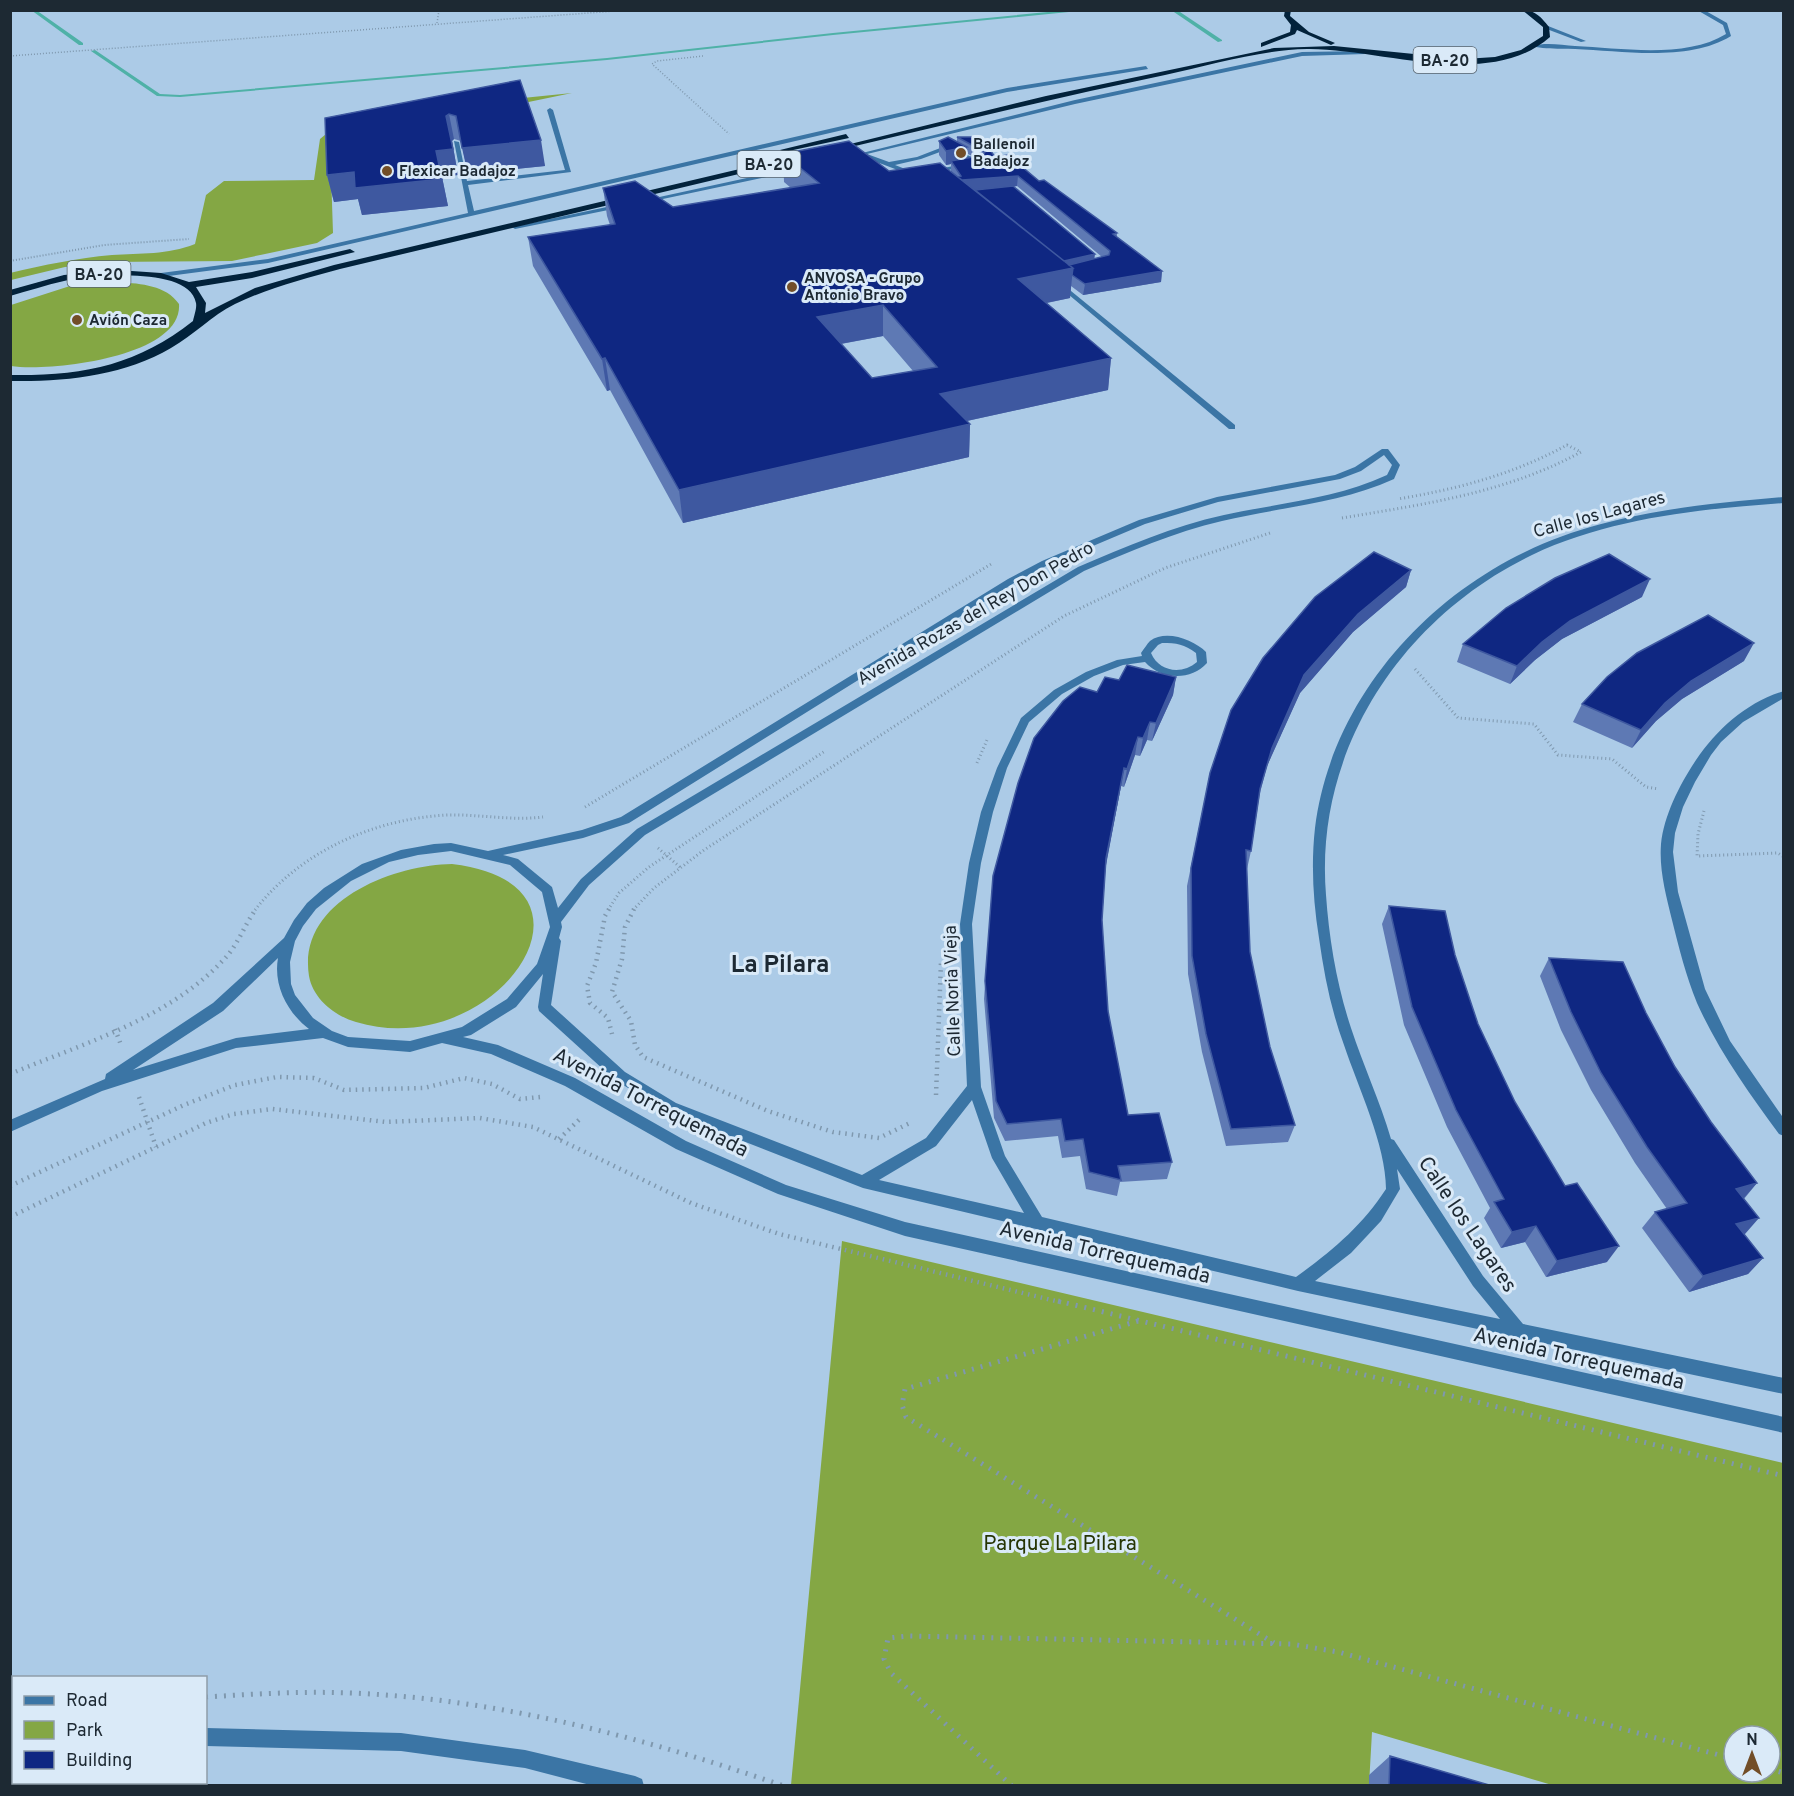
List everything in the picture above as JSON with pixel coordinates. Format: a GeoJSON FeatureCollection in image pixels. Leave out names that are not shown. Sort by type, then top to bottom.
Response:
{"type":"FeatureCollection","features":[{"type":"Feature","properties":{"kind":"highway"},"geometry":{"type":"LineString","coordinates":[[1288,10],[1287,16],[1294,26]]}},
{"type":"Feature","properties":{"kind":"highway"},"geometry":{"type":"LineString","coordinates":[[1525,10],[1536,14],[1546,27],[1546,37],[1536,46]]}},
{"type":"Feature","properties":{"kind":"highway","name":"BA-20"},"geometry":{"type":"LineString","coordinates":[[10,293],[45,282],[110,272],[161,275],[189,285],[252,275],[989,102],[1261,46],[1293,33],[1294,26],[1316,39],[1377,55],[1471,60],[1510,55],[1536,46]]}},
{"type":"Feature","properties":{"kind":"highway","name":"BA-20"},"geometry":{"type":"LineString","coordinates":[[10,378],[64,376],[133,361],[183,336],[198,322],[231,302],[269,286],[475,235],[1131,80],[1280,50],[1316,47],[1352,50]]}},
{"type":"Feature","properties":{"kind":"highway"},"geometry":{"type":"LineString","coordinates":[[189,285],[201,295],[204,308],[198,322]]}},
{"type":"Feature","properties":{"kind":"street"},"geometry":{"type":"LineString","coordinates":[[1536,46],[1682,50],[1723,41],[1728,34],[1725,24],[1699,10]]}},
{"type":"Feature","properties":{"kind":"street"},"geometry":{"type":"LineString","coordinates":[[1546,27],[1572,38],[1620,48]]}},
{"type":"Feature","properties":{"kind":"street"},"geometry":{"type":"LineString","coordinates":[[840,159],[1076,102],[1302,54],[1336,51],[1377,55]]}},
{"type":"Feature","properties":{"kind":"street"},"geometry":{"type":"LineString","coordinates":[[161,275],[268,261],[1007,90],[1146,68]]}},
{"type":"Feature","properties":{"kind":"street"},"geometry":{"type":"LineString","coordinates":[[465,183],[569,171],[550,110]]}},
{"type":"Feature","properties":{"kind":"street"},"geometry":{"type":"LineString","coordinates":[[456,142],[471,214]]}},
{"type":"Feature","properties":{"kind":"street"},"geometry":{"type":"LineString","coordinates":[[889,164],[919,158],[948,147],[980,163],[915,174]]}},
{"type":"Feature","properties":{"kind":"street"},"geometry":{"type":"LineString","coordinates":[[861,154],[937,183]]}},
{"type":"Feature","properties":{"kind":"street"},"geometry":{"type":"LineString","coordinates":[[475,235],[808,167]]}},
{"type":"Feature","properties":{"kind":"street"},"geometry":{"type":"LineString","coordinates":[[1061,274],[1050,276],[1232,427]]}},
{"type":"Feature","properties":{"kind":"street","name":"Avenida Rozas del Rey Don Pedro"},"geometry":{"type":"LineString","coordinates":[[493,853],[583,834],[625,820],[1011,581],[1088,543],[1142,522],[1217,500],[1337,477],[1358,469],[1385,451],[1396,465],[1391,477],[1376,485],[1347,494],[1219,519],[1128,548],[1081,569],[641,832],[585,882],[556,920]]}},
{"type":"Feature","properties":{"kind":"street","name":"Calle los Lagares"},"geometry":{"type":"LineString","coordinates":[[1519,1331],[1478,1281],[1386,1138],[1342,1023],[1323,940],[1319,881],[1321,827],[1332,769],[1353,718],[1379,676],[1420,627],[1482,580],[1529,553],[1590,533],[1671,513],[1784,500]]}},
{"type":"Feature","properties":{"kind":"street"},"geometry":{"type":"LineString","coordinates":[[1171,639],[1189,643],[1197,648],[1202,658],[1198,668],[1175,673],[1158,669],[1147,659],[1146,653],[1154,643],[1171,639]]}},
{"type":"Feature","properties":{"kind":"street","name":"Calle Noria Vieja"},"geometry":{"type":"LineString","coordinates":[[1036,1221],[999,1158],[974,1087],[966,924],[975,863],[987,812],[1002,768],[1025,720],[1058,692],[1090,674],[1121,662],[1147,659]]}},
{"type":"Feature","properties":{"kind":"street"},"geometry":{"type":"LineString","coordinates":[[1784,694],[1764,703],[1729,726],[1704,753],[1684,792],[1668,835],[1669,883],[1688,959],[1709,1014],[1744,1076],[1784,1130]]}},
{"type":"Feature","properties":{"kind":"street"},"geometry":{"type":"LineString","coordinates":[[98,1087],[218,1007],[289,941],[310,908],[344,879],[364,868],[396,856],[429,849],[452,848],[493,853],[513,859],[539,880],[555,908],[555,941],[540,975],[510,1006],[469,1031],[424,1045],[380,1048],[341,1040],[324,1033],[308,1022],[287,993],[283,976],[289,941]]}},
{"type":"Feature","properties":{"kind":"street","name":"Avenida Torrequemada"},"geometry":{"type":"LineString","coordinates":[[555,941],[544,1006],[620,1076],[671,1107],[863,1182],[1298,1284],[1784,1386]]}},
{"type":"Feature","properties":{"kind":"street"},"geometry":{"type":"LineString","coordinates":[[10,1126],[98,1087],[236,1043],[324,1033]]}},
{"type":"Feature","properties":{"kind":"street","name":"Avenida Torrequemada"},"geometry":{"type":"LineString","coordinates":[[446,1039],[493,1049],[570,1082],[681,1145],[783,1190],[905,1229],[1784,1425]]}},
{"type":"Feature","properties":{"kind":"street"},"geometry":{"type":"LineString","coordinates":[[863,1182],[931,1142],[974,1087]]}},
{"type":"Feature","properties":{"kind":"street","name":"Calle los Lagares"},"geometry":{"type":"LineString","coordinates":[[1298,1284],[1354,1243],[1374,1221],[1393,1188],[1386,1138]]}},
{"type":"Feature","properties":{"kind":"street"},"geometry":{"type":"LineString","coordinates":[[207,1737],[401,1742],[525,1759],[635,1785]]}},
{"type":"Feature","properties":{"kind":"path"},"geometry":{"type":"LineString","coordinates":[[437,23],[439,10]]}},
{"type":"Feature","properties":{"kind":"path"},"geometry":{"type":"LineString","coordinates":[[10,56],[629,10]]}},
{"type":"Feature","properties":{"kind":"path"},"geometry":{"type":"LineString","coordinates":[[703,56],[657,61],[652,64],[734,138],[756,148]]}},
{"type":"Feature","properties":{"kind":"path"},"geometry":{"type":"LineString","coordinates":[[10,261],[104,245],[189,239]]}},
{"type":"Feature","properties":{"kind":"path"},"geometry":{"type":"LineString","coordinates":[[1395,499],[1478,484],[1504,475],[1567,445]]}},
{"type":"Feature","properties":{"kind":"path"},"geometry":{"type":"LineString","coordinates":[[582,810],[997,562]]}},
{"type":"Feature","properties":{"kind":"path"},"geometry":{"type":"LineString","coordinates":[[1379,676],[1401,684],[1414,668],[1458,718],[1534,724],[1558,755],[1612,759],[1646,787],[1684,792],[1707,799],[1698,834],[1697,856],[1778,853],[1784,857]]}},
{"type":"Feature","properties":{"kind":"path"},"geometry":{"type":"LineString","coordinates":[[597,1056],[612,1034],[608,1018],[590,1003],[587,986],[596,963],[605,916],[619,893],[648,867],[833,746]]}},
{"type":"Feature","properties":{"kind":"path"},"geometry":{"type":"LineString","coordinates":[[10,1074],[176,1001],[206,976],[234,947],[245,924],[270,891],[296,868],[333,846],[377,829],[420,818],[462,814],[508,820],[550,816]]}},
{"type":"Feature","properties":{"kind":"path"},"geometry":{"type":"LineString","coordinates":[[10,1186],[184,1105],[235,1085],[277,1077],[314,1078],[344,1090],[424,1088],[464,1078],[492,1084],[520,1099],[548,1096],[570,1082]]}},
{"type":"Feature","properties":{"kind":"path"},"geometry":{"type":"LineString","coordinates":[[10,1217],[206,1123],[234,1114],[272,1109],[386,1122],[480,1118],[533,1127],[691,1203],[779,1234],[1784,1476]]}},
{"type":"Feature","properties":{"kind":"path"},"geometry":{"type":"LineString","coordinates":[[1138,1321],[905,1389],[902,1405],[906,1417],[1274,1644]]}},
{"type":"Feature","properties":{"kind":"path"},"geometry":{"type":"LineString","coordinates":[[1012,1785],[891,1673],[884,1659],[888,1638],[920,1636],[1274,1644],[1338,1652],[1722,1756]]}},
{"type":"Feature","properties":{"kind":"path"},"geometry":{"type":"LineString","coordinates":[[207,1697],[253,1692],[364,1694],[521,1714],[621,1734],[713,1760],[784,1785]]}},
{"type":"Feature","properties":{"kind":"green space"},"geometry":{"type":"Polygon","coordinates":[[[572,93],[330,143],[333,233],[317,243],[232,261],[106,262],[65,267],[11,280],[10,273],[73,260],[164,252],[195,244],[206,195],[224,181],[314,180],[320,139],[337,125],[396,111],[572,93]]]}},
{"type":"Feature","properties":{"kind":"green space"},"geometry":{"type":"Polygon","coordinates":[[[120,282],[160,289],[179,304],[174,322],[160,337],[137,349],[110,358],[53,366],[11,366],[11,305],[70,286],[120,282]]]}},
{"type":"Feature","properties":{"kind":"green space"},"geometry":{"type":"Polygon","coordinates":[[[452,864],[503,878],[528,903],[533,934],[520,966],[492,996],[453,1018],[406,1028],[356,1022],[333,1011],[320,999],[311,984],[309,950],[318,927],[333,908],[354,892],[378,880],[403,871],[452,864]]]}},
{"type":"Feature","properties":{"kind":"green space","name":"Parque La Pilara"},"geometry":{"type":"Polygon","coordinates":[[[842,1241],[1783,1463],[1783,1785],[1552,1785],[1372,1732],[1369,1785],[791,1785],[842,1241]]]}},
{"type":"Feature","properties":{"kind":"building"},"geometry":{"type":"Polygon","coordinates":[[[520,80],[541,140],[462,148],[456,116],[449,114],[446,116],[453,149],[436,151],[442,179],[355,188],[354,172],[327,175],[325,118],[520,80]]]}},
{"type":"Feature","properties":{"kind":"building"},"geometry":{"type":"Polygon","coordinates":[[[948,137],[967,147],[946,151],[939,141],[948,137]]]}},
{"type":"Feature","properties":{"kind":"building"},"geometry":{"type":"Polygon","coordinates":[[[957,137],[981,137],[995,157],[1008,155],[1039,181],[1044,180],[1117,233],[1113,234],[1162,271],[1085,284],[1072,275],[1073,268],[1069,265],[1109,255],[1110,251],[1018,176],[962,180],[958,177],[961,176],[951,161],[983,155],[985,152],[957,137]]]}},
{"type":"Feature","properties":{"kind":"building"},"geometry":{"type":"Polygon","coordinates":[[[849,141],[889,171],[940,163],[1073,268],[1018,279],[1111,358],[940,394],[970,424],[679,490],[605,358],[602,359],[528,237],[615,224],[603,188],[635,181],[673,207],[819,183],[783,154],[849,141]],[[883,305],[817,317],[872,378],[937,367],[883,305]]]}},
{"type":"Feature","properties":{"kind":"building"},"geometry":{"type":"Polygon","coordinates":[[[1013,186],[1095,254],[1064,261],[975,190],[1013,186]]]}},
{"type":"Feature","properties":{"kind":"building"},"geometry":{"type":"Polygon","coordinates":[[[1374,552],[1411,570],[1358,614],[1304,675],[1272,748],[1260,789],[1251,851],[1246,850],[1250,952],[1270,1047],[1295,1125],[1231,1129],[1206,1034],[1192,956],[1191,868],[1210,773],[1231,710],[1263,658],[1315,597],[1374,552]]]}},
{"type":"Feature","properties":{"kind":"building"},"geometry":{"type":"Polygon","coordinates":[[[1609,554],[1650,579],[1570,621],[1542,642],[1517,666],[1463,644],[1506,608],[1555,578],[1609,554]]]}},
{"type":"Feature","properties":{"kind":"building"},"geometry":{"type":"Polygon","coordinates":[[[1708,615],[1754,643],[1691,681],[1665,703],[1641,730],[1582,704],[1607,677],[1637,653],[1708,615]]]}},
{"type":"Feature","properties":{"kind":"building"},"geometry":{"type":"Polygon","coordinates":[[[1127,665],[1176,677],[1156,723],[1150,722],[1143,738],[1138,737],[1127,769],[1124,768],[1106,858],[1102,920],[1108,1011],[1128,1115],[1159,1113],[1172,1162],[1118,1166],[1121,1180],[1089,1172],[1083,1139],[1065,1141],[1061,1119],[1007,1124],[996,1101],[985,981],[993,876],[1018,783],[1034,738],[1063,701],[1080,687],[1097,692],[1105,677],[1119,680],[1127,665]]]}},
{"type":"Feature","properties":{"kind":"building"},"geometry":{"type":"Polygon","coordinates":[[[1389,906],[1445,911],[1455,955],[1478,1024],[1515,1102],[1565,1186],[1577,1183],[1619,1246],[1557,1261],[1536,1226],[1512,1232],[1494,1202],[1504,1199],[1456,1110],[1412,1007],[1389,906]]]}},
{"type":"Feature","properties":{"kind":"building"},"geometry":{"type":"Polygon","coordinates":[[[1549,958],[1623,962],[1646,1013],[1675,1067],[1711,1122],[1757,1183],[1736,1189],[1759,1218],[1736,1224],[1763,1258],[1703,1276],[1655,1212],[1687,1203],[1647,1147],[1601,1073],[1571,1012],[1549,958]]]}},
{"type":"Feature","properties":{"kind":"building"},"geometry":{"type":"Polygon","coordinates":[[[1390,1756],[1489,1785],[1389,1785],[1390,1756]]]}},
{"type":"Feature","properties":{"kind":"waterway"},"geometry":{"type":"LineString","coordinates":[[33,10],[81,44]]}},
{"type":"Feature","properties":{"kind":"waterway"},"geometry":{"type":"LineString","coordinates":[[93,51],[159,95],[180,96],[607,59],[833,34],[1087,10]]}},
{"type":"Feature","properties":{"kind":"waterway"},"geometry":{"type":"LineString","coordinates":[[1173,10],[1220,41]]}},
{"type":"Feature","properties":{"kind":"place","name":"Ballenoil Badajoz"},"geometry":{"type":"Point","coordinates":[961,153]}},
{"type":"Feature","properties":{"kind":"place","name":"Flexicar Badajoz"},"geometry":{"type":"Point","coordinates":[387,171]}},
{"type":"Feature","properties":{"kind":"place","name":"ANVOSA - Grupo Antonio Bravo"},"geometry":{"type":"Point","coordinates":[792,287]}},
{"type":"Feature","properties":{"kind":"place","name":"Avión Caza"},"geometry":{"type":"Point","coordinates":[77,320]}},
{"type":"Feature","properties":{"kind":"district","name":"La Pilara"},"geometry":{"type":"Point","coordinates":[780,964]}}]}
